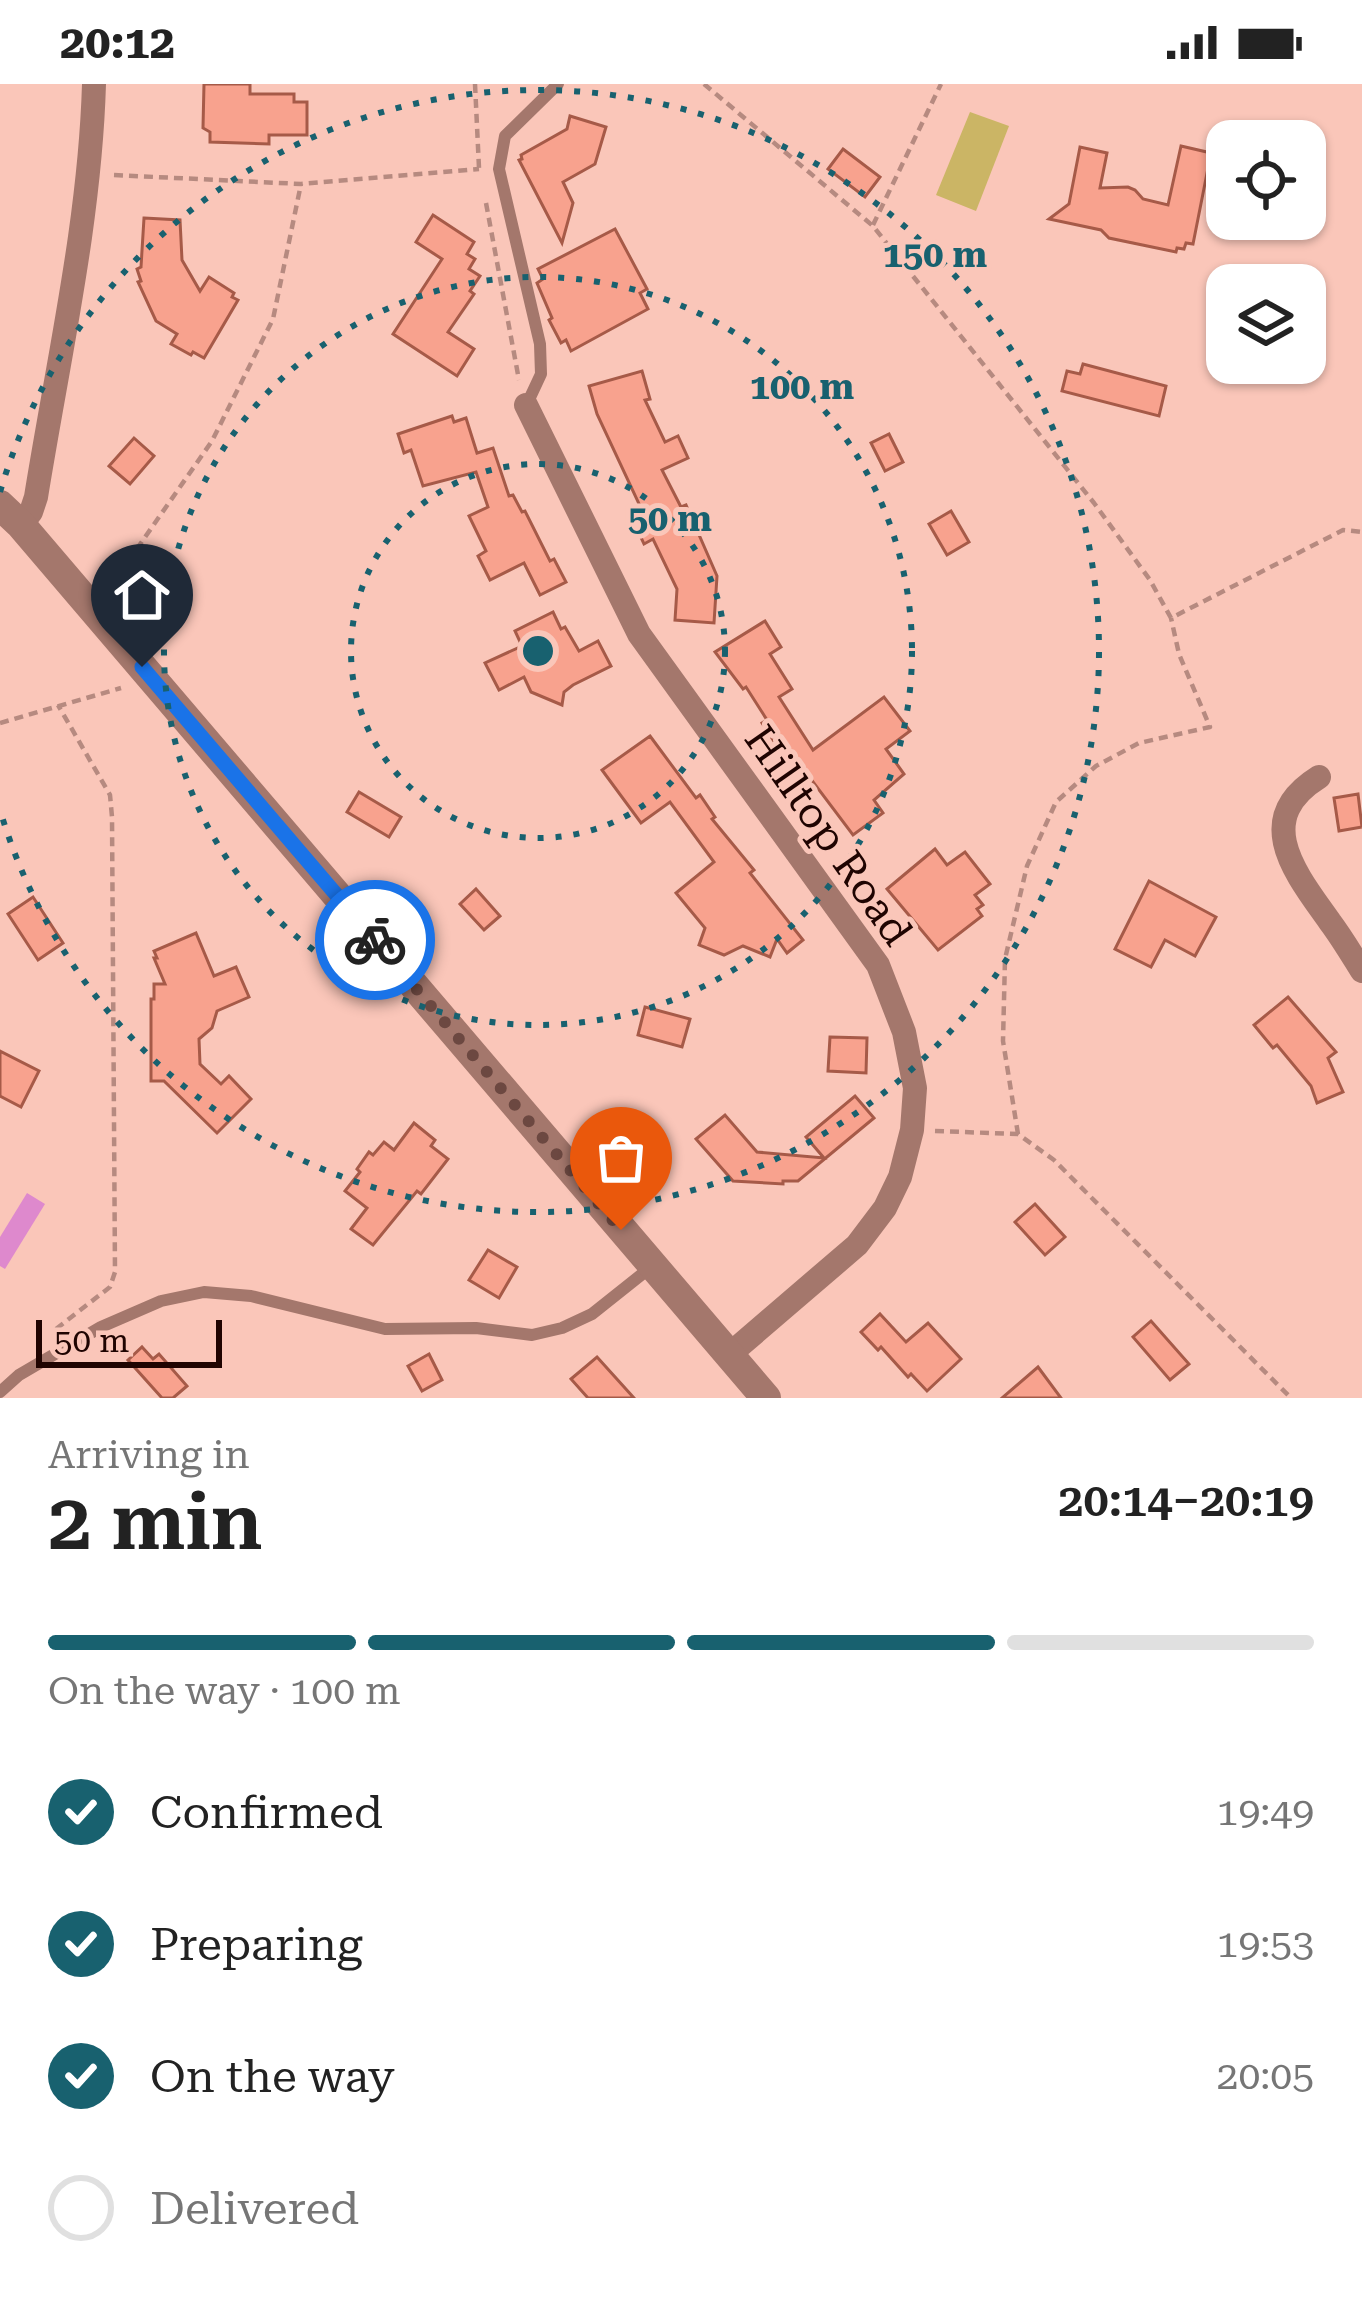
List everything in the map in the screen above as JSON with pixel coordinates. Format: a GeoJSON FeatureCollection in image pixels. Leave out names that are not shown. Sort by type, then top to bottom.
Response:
{"type":"FeatureCollection","features":[{"type":"Feature","properties":{"kind":"street"},"geometry":{"type":"LineString","coordinates":[[11,515],[31,512],[35,497],[85,205],[94,84]]}},
{"type":"Feature","properties":{"kind":"street","name":"Hilltop Road"},"geometry":{"type":"LineString","coordinates":[[526,405],[639,634],[878,965],[904,1032],[915,1088],[912,1130],[900,1177],[885,1208],[857,1244],[730,1354]]}},
{"type":"Feature","properties":{"kind":"street"},"geometry":{"type":"LineString","coordinates":[[11,515],[766,1398]]}},
{"type":"Feature","properties":{"kind":"street"},"geometry":{"type":"LineString","coordinates":[[1319,777],[1290,804],[1283,834],[1293,870],[1362,971]]}},
{"type":"Feature","properties":{"kind":"lane"},"geometry":{"type":"LineString","coordinates":[[526,405],[541,374],[540,344],[499,169],[505,136],[558,84]]}},
{"type":"Feature","properties":{"kind":"lane"},"geometry":{"type":"LineString","coordinates":[[0,1392],[19,1375],[101,1327],[161,1301],[204,1292],[251,1296],[385,1329],[476,1328],[532,1335],[592,1314],[652,1266]]}},
{"type":"Feature","properties":{"kind":"path"},"geometry":{"type":"LineString","coordinates":[[108,175],[301,184],[479,169],[475,84]]}},
{"type":"Feature","properties":{"kind":"path"},"geometry":{"type":"LineString","coordinates":[[704,84],[873,226],[1094,503],[1150,580],[1171,618],[1179,654],[1210,727],[1139,743],[1096,766],[1056,802],[1027,866],[1005,959],[1003,1041],[1018,1134]]}},
{"type":"Feature","properties":{"kind":"path"},"geometry":{"type":"LineString","coordinates":[[873,226],[941,84]]}},
{"type":"Feature","properties":{"kind":"path"},"geometry":{"type":"LineString","coordinates":[[91,608],[212,441],[273,319],[301,184]]}},
{"type":"Feature","properties":{"kind":"path"},"geometry":{"type":"LineString","coordinates":[[483,191],[526,405]]}},
{"type":"Feature","properties":{"kind":"path"},"geometry":{"type":"LineString","coordinates":[[1171,618],[1343,530],[1362,532]]}},
{"type":"Feature","properties":{"kind":"path"},"geometry":{"type":"LineString","coordinates":[[0,723],[124,687]]}},
{"type":"Feature","properties":{"kind":"path"},"geometry":{"type":"LineString","coordinates":[[55,1330],[110,1287],[115,1271],[110,795],[58,705]]}},
{"type":"Feature","properties":{"kind":"path"},"geometry":{"type":"LineString","coordinates":[[912,1130],[1018,1134],[1054,1160],[1291,1398]]}},
{"type":"Feature","properties":{"kind":"shaded area"},"geometry":{"type":"Polygon","coordinates":[[[970,112],[1009,126],[976,211],[936,195],[970,112]]]}},
{"type":"Feature","properties":{"kind":"shaded area"},"geometry":{"type":"Polygon","coordinates":[[[27,1193],[45,1204],[5,1269],[0,1266],[0,1237],[27,1193]]]}},
{"type":"Feature","properties":{"kind":"building"},"geometry":{"type":"Polygon","coordinates":[[[204,84],[250,84],[250,94],[294,94],[294,102],[307,102],[307,135],[269,135],[269,144],[210,142],[210,132],[203,128],[204,84]]]}},
{"type":"Feature","properties":{"kind":"building"},"geometry":{"type":"Polygon","coordinates":[[[570,116],[606,127],[595,164],[563,182],[573,203],[562,243],[519,160],[567,129],[570,116]]]}},
{"type":"Feature","properties":{"kind":"building"},"geometry":{"type":"Polygon","coordinates":[[[1181,146],[1206,152],[1206,178],[1193,244],[1186,243],[1184,249],[1176,252],[1109,238],[1101,230],[1049,219],[1069,204],[1080,147],[1107,153],[1100,188],[1128,187],[1143,199],[1168,205],[1181,146]]]}},
{"type":"Feature","properties":{"kind":"building"},"geometry":{"type":"Polygon","coordinates":[[[843,149],[880,177],[865,197],[828,169],[843,149]]]}},
{"type":"Feature","properties":{"kind":"building"},"geometry":{"type":"Polygon","coordinates":[[[433,215],[474,242],[467,254],[475,259],[469,269],[480,276],[470,291],[474,294],[448,332],[474,349],[457,376],[393,334],[442,259],[416,242],[433,215]]]}},
{"type":"Feature","properties":{"kind":"building"},"geometry":{"type":"Polygon","coordinates":[[[144,218],[180,220],[182,260],[200,291],[209,277],[238,300],[204,358],[171,344],[177,334],[156,321],[138,282],[144,218]]]}},
{"type":"Feature","properties":{"kind":"building"},"geometry":{"type":"Polygon","coordinates":[[[615,229],[647,289],[640,293],[648,309],[571,351],[549,320],[537,283],[543,279],[538,269],[615,229]]]}},
{"type":"Feature","properties":{"kind":"building"},"geometry":{"type":"Polygon","coordinates":[[[1083,364],[1166,386],[1159,416],[1062,391],[1067,371],[1080,374],[1083,364]]]}},
{"type":"Feature","properties":{"kind":"building"},"geometry":{"type":"Polygon","coordinates":[[[642,371],[650,399],[645,400],[665,442],[678,436],[688,458],[662,470],[681,507],[686,505],[717,576],[714,623],[675,620],[677,589],[653,539],[644,544],[630,514],[641,508],[597,414],[589,386],[642,371]]]}},
{"type":"Feature","properties":{"kind":"building"},"geometry":{"type":"Polygon","coordinates":[[[452,416],[454,422],[466,418],[477,453],[493,448],[509,496],[525,511],[566,582],[540,595],[524,563],[490,580],[478,556],[486,551],[469,516],[488,507],[476,472],[423,486],[411,450],[404,453],[398,434],[452,416]]]}},
{"type":"Feature","properties":{"kind":"building"},"geometry":{"type":"Polygon","coordinates":[[[889,434],[903,462],[885,471],[871,443],[889,434]]]}},
{"type":"Feature","properties":{"kind":"building"},"geometry":{"type":"Polygon","coordinates":[[[134,438],[154,456],[130,484],[109,466],[134,438]]]}},
{"type":"Feature","properties":{"kind":"building"},"geometry":{"type":"Polygon","coordinates":[[[951,511],[969,542],[947,555],[929,524],[951,511]]]}},
{"type":"Feature","properties":{"kind":"building"},"geometry":{"type":"Polygon","coordinates":[[[553,612],[579,651],[598,641],[611,666],[564,692],[562,705],[531,692],[524,677],[499,690],[485,663],[522,646],[515,631],[553,612]]]}},
{"type":"Feature","properties":{"kind":"building"},"geometry":{"type":"Polygon","coordinates":[[[765,621],[781,647],[770,654],[792,689],[779,697],[813,750],[884,697],[910,731],[886,749],[904,774],[874,800],[883,813],[853,835],[783,742],[777,746],[746,687],[715,652],[765,621]]]}},
{"type":"Feature","properties":{"kind":"building"},"geometry":{"type":"Polygon","coordinates":[[[650,736],[696,798],[700,795],[712,819],[754,870],[750,873],[803,940],[787,953],[777,939],[770,957],[743,946],[724,955],[699,945],[705,928],[676,893],[714,862],[670,802],[641,823],[602,770],[650,736]]]}},
{"type":"Feature","properties":{"kind":"building"},"geometry":{"type":"Polygon","coordinates":[[[359,792],[401,817],[389,837],[347,812],[359,792]]]}},
{"type":"Feature","properties":{"kind":"building"},"geometry":{"type":"Polygon","coordinates":[[[1358,794],[1362,827],[1339,831],[1334,798],[1358,794]]]}},
{"type":"Feature","properties":{"kind":"building"},"geometry":{"type":"Polygon","coordinates":[[[935,849],[947,865],[965,852],[990,884],[975,895],[983,905],[977,909],[982,916],[938,950],[887,889],[935,849]]]}},
{"type":"Feature","properties":{"kind":"building"},"geometry":{"type":"Polygon","coordinates":[[[1149,881],[1216,917],[1195,956],[1165,940],[1151,967],[1115,949],[1149,881]]]}},
{"type":"Feature","properties":{"kind":"building"},"geometry":{"type":"Polygon","coordinates":[[[476,889],[500,916],[484,930],[460,904],[476,889]]]}},
{"type":"Feature","properties":{"kind":"building"},"geometry":{"type":"Polygon","coordinates":[[[33,897],[63,943],[38,960],[8,914],[33,897]]]}},
{"type":"Feature","properties":{"kind":"building"},"geometry":{"type":"Polygon","coordinates":[[[196,933],[214,976],[236,967],[249,997],[217,1011],[212,1028],[199,1039],[200,1064],[221,1084],[229,1076],[251,1099],[217,1133],[164,1081],[151,1081],[151,999],[154,984],[165,984],[154,951],[196,933]]]}},
{"type":"Feature","properties":{"kind":"building"},"geometry":{"type":"Polygon","coordinates":[[[1288,997],[1336,1052],[1328,1058],[1343,1092],[1317,1103],[1311,1086],[1254,1025],[1288,997]]]}},
{"type":"Feature","properties":{"kind":"building"},"geometry":{"type":"Polygon","coordinates":[[[645,1007],[690,1019],[682,1047],[638,1035],[645,1007]]]}},
{"type":"Feature","properties":{"kind":"building"},"geometry":{"type":"Polygon","coordinates":[[[830,1037],[867,1038],[866,1073],[828,1071],[830,1037]]]}},
{"type":"Feature","properties":{"kind":"building"},"geometry":{"type":"Polygon","coordinates":[[[0,1051],[39,1071],[21,1107],[0,1096],[0,1051]]]}},
{"type":"Feature","properties":{"kind":"building"},"geometry":{"type":"Polygon","coordinates":[[[855,1096],[874,1118],[798,1181],[733,1181],[696,1139],[725,1115],[757,1152],[824,1158],[806,1137],[855,1096]]]}},
{"type":"Feature","properties":{"kind":"building"},"geometry":{"type":"Polygon","coordinates":[[[414,1123],[448,1159],[373,1245],[351,1229],[367,1208],[345,1191],[369,1152],[373,1155],[384,1142],[394,1150],[414,1123]]]}},
{"type":"Feature","properties":{"kind":"building"},"geometry":{"type":"Polygon","coordinates":[[[1035,1204],[1065,1237],[1045,1255],[1015,1222],[1035,1204]]]}},
{"type":"Feature","properties":{"kind":"building"},"geometry":{"type":"Polygon","coordinates":[[[488,1250],[517,1267],[499,1298],[469,1280],[488,1250]]]}},
{"type":"Feature","properties":{"kind":"building"},"geometry":{"type":"Polygon","coordinates":[[[880,1314],[906,1342],[928,1323],[961,1359],[927,1391],[861,1332],[880,1314]]]}},
{"type":"Feature","properties":{"kind":"building"},"geometry":{"type":"Polygon","coordinates":[[[1151,1321],[1189,1364],[1170,1380],[1133,1337],[1151,1321]]]}},
{"type":"Feature","properties":{"kind":"building"},"geometry":{"type":"Polygon","coordinates":[[[142,1347],[153,1359],[159,1354],[187,1386],[173,1398],[162,1398],[128,1360],[142,1347]]]}},
{"type":"Feature","properties":{"kind":"building"},"geometry":{"type":"Polygon","coordinates":[[[429,1354],[442,1380],[422,1391],[408,1366],[429,1354]]]}},
{"type":"Feature","properties":{"kind":"building"},"geometry":{"type":"Polygon","coordinates":[[[597,1357],[634,1398],[588,1398],[571,1379],[597,1357]]]}},
{"type":"Feature","properties":{"kind":"building"},"geometry":{"type":"Polygon","coordinates":[[[1038,1367],[1061,1398],[1002,1398],[1038,1367]]]}},
{"type":"Feature","properties":{"kind":"way so far"},"geometry":{"type":"LineString","coordinates":[[375,940],[621,1230]]}},
{"type":"Feature","properties":{"kind":"route"},"geometry":{"type":"LineString","coordinates":[[142,667],[375,940]]}}]}
